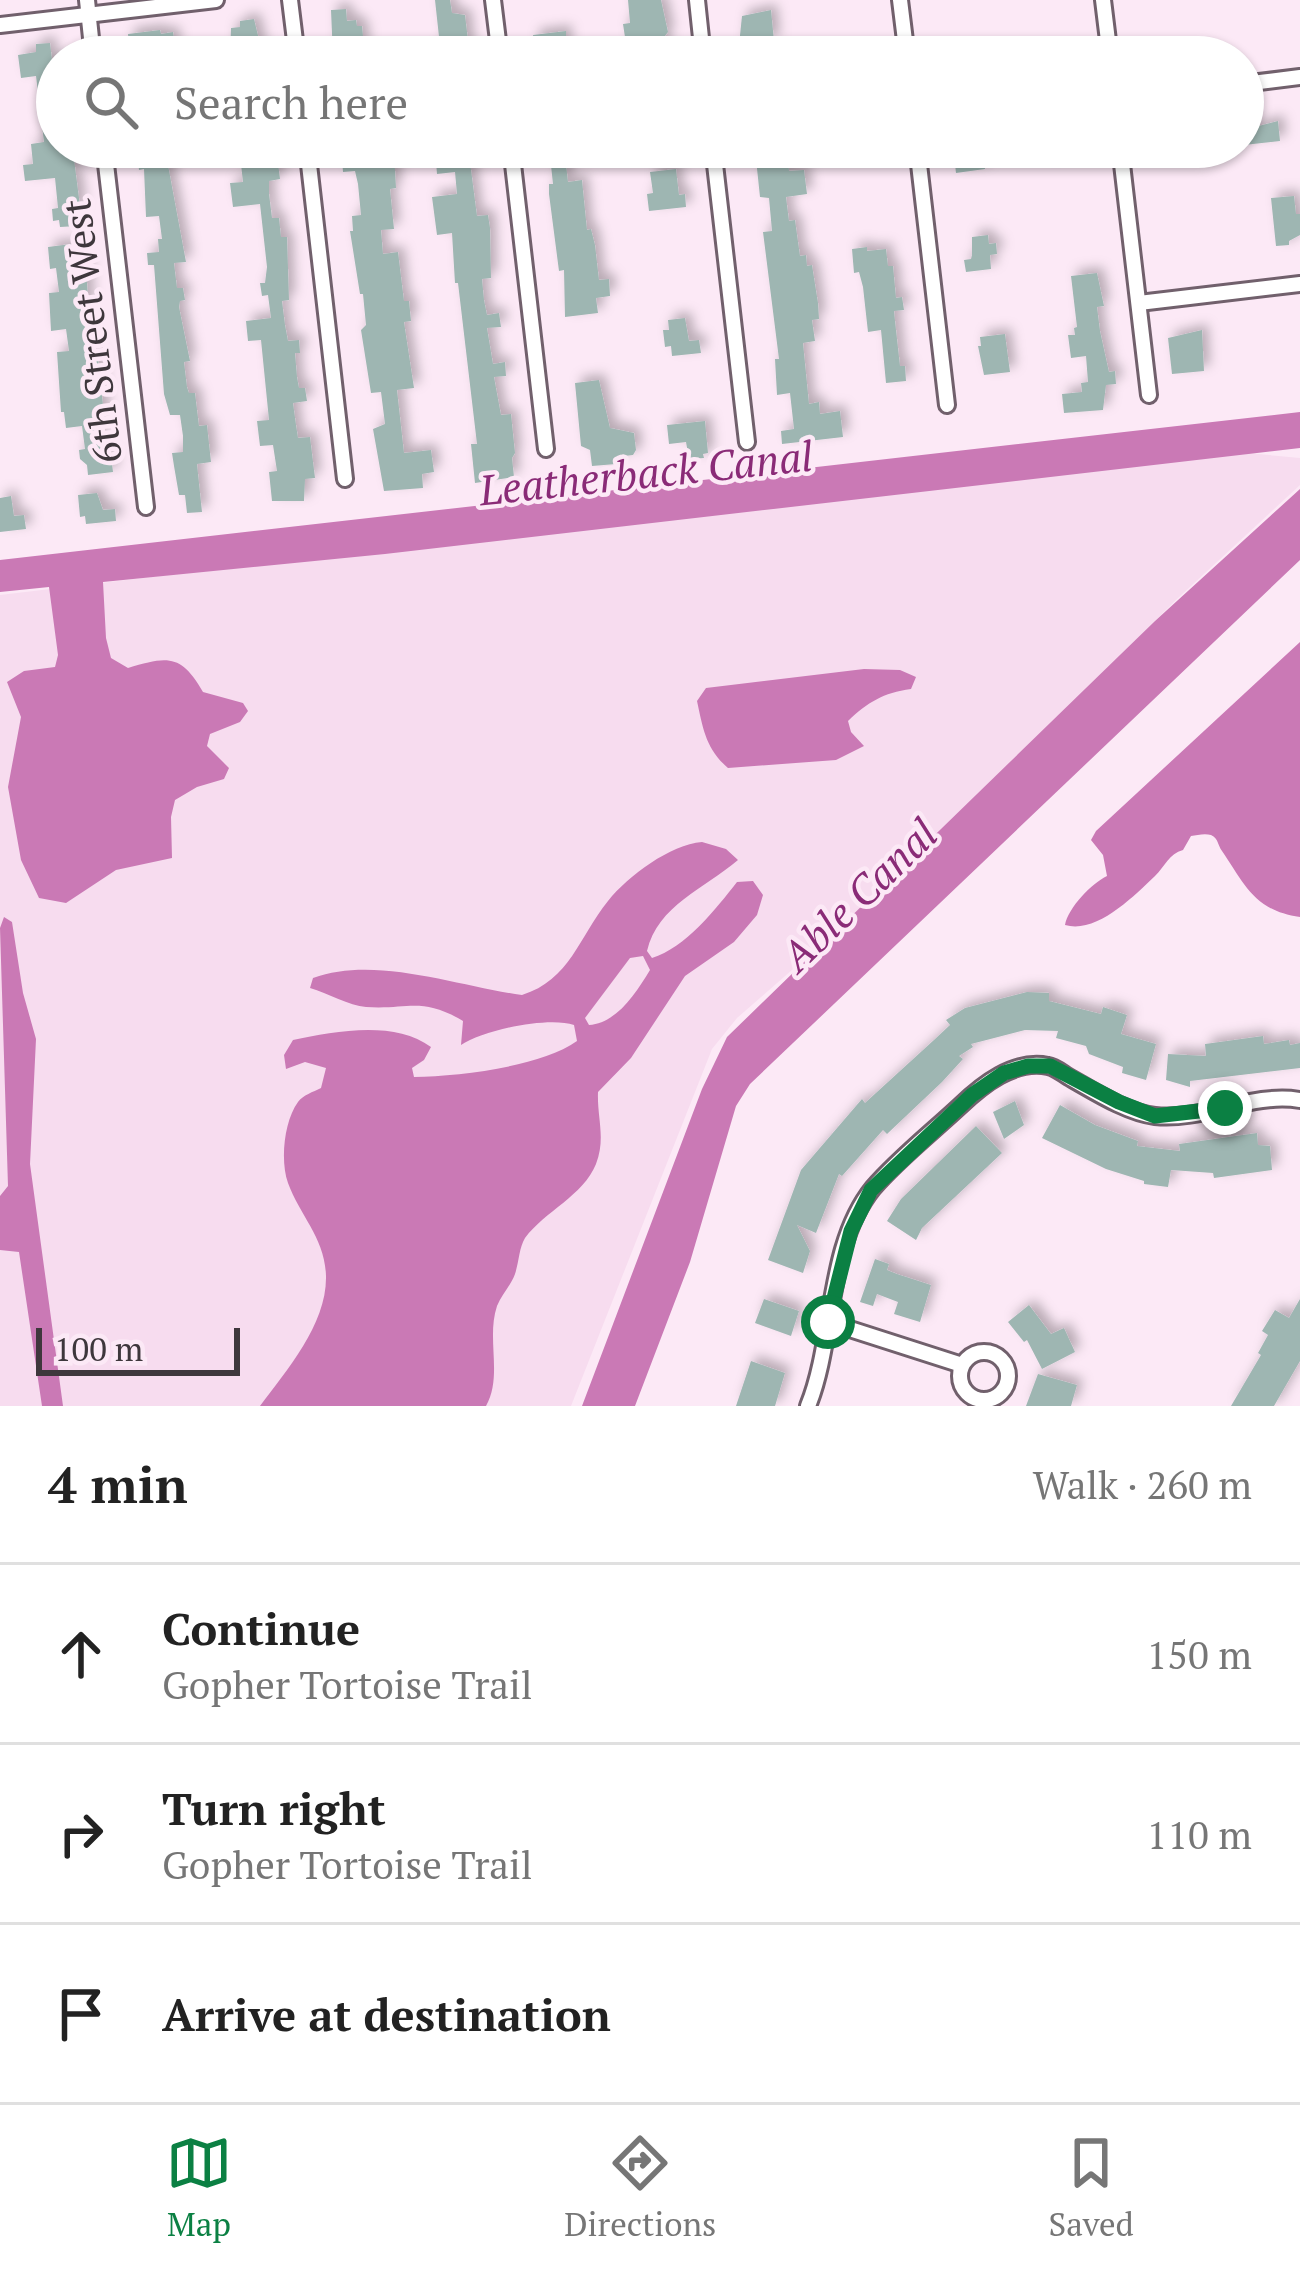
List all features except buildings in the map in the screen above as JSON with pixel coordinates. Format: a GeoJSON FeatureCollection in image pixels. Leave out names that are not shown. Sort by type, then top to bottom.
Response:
{"type":"FeatureCollection","features":[{"type":"Feature","properties":{"kind":"street"},"geometry":{"type":"LineString","coordinates":[[0,26],[88,8],[216,0]]}},
{"type":"Feature","properties":{"kind":"street"},"geometry":{"type":"LineString","coordinates":[[290,0],[294,36]]}},
{"type":"Feature","properties":{"kind":"street"},"geometry":{"type":"LineString","coordinates":[[493,0],[497,36]]}},
{"type":"Feature","properties":{"kind":"street"},"geometry":{"type":"LineString","coordinates":[[697,0],[701,36]]}},
{"type":"Feature","properties":{"kind":"street"},"geometry":{"type":"LineString","coordinates":[[900,0],[904,36]]}},
{"type":"Feature","properties":{"kind":"street"},"geometry":{"type":"LineString","coordinates":[[1103,0],[1107,36]]}},
{"type":"Feature","properties":{"kind":"street"},"geometry":{"type":"LineString","coordinates":[[1264,81],[1300,77]]}},
{"type":"Feature","properties":{"kind":"street","name":"6th Street West"},"geometry":{"type":"LineString","coordinates":[[106,168],[146,507]]}},
{"type":"Feature","properties":{"kind":"street"},"geometry":{"type":"LineString","coordinates":[[309,168],[345,479]]}},
{"type":"Feature","properties":{"kind":"street"},"geometry":{"type":"LineString","coordinates":[[513,168],[546,449]]}},
{"type":"Feature","properties":{"kind":"street"},"geometry":{"type":"LineString","coordinates":[[715,168],[747,442]]}},
{"type":"Feature","properties":{"kind":"street"},"geometry":{"type":"LineString","coordinates":[[919,168],[947,405]]}},
{"type":"Feature","properties":{"kind":"street"},"geometry":{"type":"LineString","coordinates":[[1123,168],[1149,395]]}},
{"type":"Feature","properties":{"kind":"street"},"geometry":{"type":"LineString","coordinates":[[1139,303],[1300,284]]}},
{"type":"Feature","properties":{"kind":"street"},"geometry":{"type":"LineString","coordinates":[[808,1406],[821,1374],[828,1322],[851,1231],[871,1190],[972,1095],[1004,1073],[1050,1066],[1155,1116],[1264,1098],[1300,1100]]}},
{"type":"Feature","properties":{"kind":"street"},"geometry":{"type":"LineString","coordinates":[[828,1322],[962,1365]]}},
{"type":"Feature","properties":{"kind":"shaded area"},"geometry":{"type":"Polygon","coordinates":[[[1300,412],[1300,448],[103,582],[111,658],[128,668],[172,661],[188,671],[203,692],[243,703],[248,711],[240,722],[210,734],[207,746],[229,768],[224,779],[175,800],[172,858],[116,870],[66,903],[39,898],[21,860],[8,787],[21,717],[7,682],[24,671],[55,667],[58,655],[49,587],[0,592],[0,560],[1300,412]]]}},
{"type":"Feature","properties":{"kind":"shaded area"},"geometry":{"type":"Polygon","coordinates":[[[1216,450],[1300,458],[1300,485],[1177,599],[897,878],[737,1018],[712,1049],[571,1406],[0,1406],[0,595],[1216,450]]]}},
{"type":"Feature","properties":{"kind":"shaded area"},"geometry":{"type":"Polygon","coordinates":[[[1300,489],[1300,560],[750,1084],[736,1106],[690,1262],[635,1406],[582,1406],[702,1089],[727,1037],[1155,621],[1300,489]]]}},
{"type":"Feature","properties":{"kind":"shaded area"},"geometry":{"type":"Polygon","coordinates":[[[1300,642],[1300,917],[1261,902],[1215,838],[1204,834],[1191,836],[1183,850],[1113,912],[1089,924],[1065,925],[1082,897],[1107,876],[1103,855],[1091,840],[1096,831],[1300,642]]]}},
{"type":"Feature","properties":{"kind":"shaded area"},"geometry":{"type":"Polygon","coordinates":[[[864,669],[900,670],[916,677],[911,689],[876,699],[848,721],[864,746],[836,760],[728,768],[710,746],[697,701],[706,688],[864,669]]]}},
{"type":"Feature","properties":{"kind":"shaded area"},"geometry":{"type":"Polygon","coordinates":[[[702,842],[726,849],[738,860],[661,921],[647,951],[652,958],[688,937],[737,882],[753,881],[763,895],[757,915],[734,942],[685,976],[631,1058],[598,1092],[601,1137],[596,1164],[582,1185],[525,1238],[515,1274],[497,1306],[493,1382],[486,1406],[260,1406],[304,1346],[325,1294],[325,1262],[288,1183],[284,1153],[293,1110],[303,1097],[321,1088],[326,1068],[305,1062],[286,1069],[284,1055],[293,1040],[346,1031],[400,1033],[431,1047],[412,1068],[414,1077],[521,1064],[577,1041],[574,1025],[549,1022],[500,1030],[461,1045],[463,1021],[448,1013],[425,1006],[359,1006],[310,988],[313,978],[337,972],[389,971],[522,995],[563,968],[627,881],[664,855],[702,842]],[[643,956],[630,958],[585,1018],[589,1025],[617,1013],[650,970],[643,956]]]}},
{"type":"Feature","properties":{"kind":"shaded area"},"geometry":{"type":"Polygon","coordinates":[[[4,917],[12,922],[36,1039],[30,1164],[63,1406],[42,1406],[19,1252],[0,1250],[0,1196],[8,1186],[0,928],[4,917]]]}},
{"type":"Feature","properties":{"kind":"route"},"geometry":{"type":"LineString","coordinates":[[828,1322],[851,1231],[871,1190],[972,1095],[1004,1073],[1050,1066],[1155,1116],[1225,1108]]}},
{"type":"Feature","properties":{"kind":"water label","name":"Leatherback Canal"},"geometry":{"type":"Point","coordinates":[646,473]}},
{"type":"Feature","properties":{"kind":"water label","name":"Able Canal"},"geometry":{"type":"Point","coordinates":[859,895]}}]}
